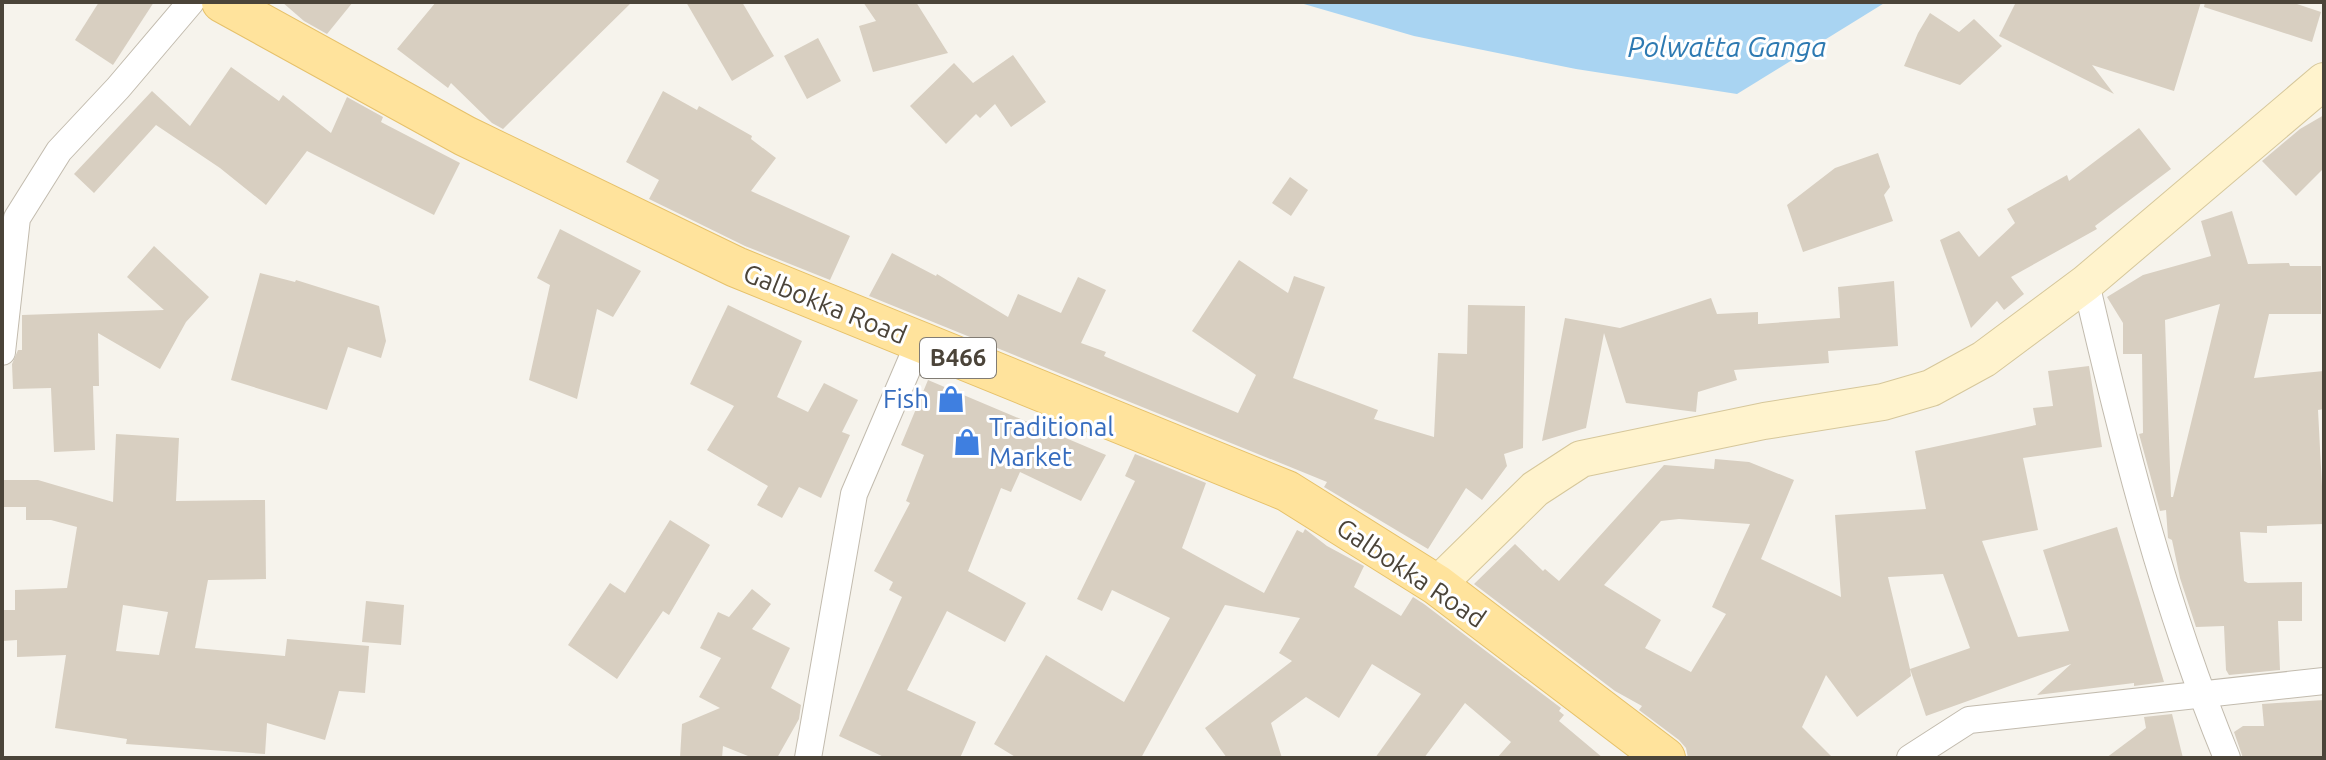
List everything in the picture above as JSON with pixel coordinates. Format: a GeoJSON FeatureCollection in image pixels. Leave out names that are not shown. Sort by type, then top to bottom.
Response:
{"type":"FeatureCollection","features":[{"type":"Feature","properties":{"kind":"main road","name":"Galbokka Road"},"geometry":{"type":"LineString","coordinates":[[222,2],[465,136],[736,267],[1287,491],[1437,585],[1645,753]]}},
{"type":"Feature","properties":{"kind":"main road"},"geometry":{"type":"LineString","coordinates":[[1437,585],[1535,489],[1581,459],[1764,421],[1883,402],[1931,388],[1984,359],[2086,283],[2324,81]]}},
{"type":"Feature","properties":{"kind":"street"},"geometry":{"type":"LineString","coordinates":[[2,352],[17,218],[59,151],[191,2]]}},
{"type":"Feature","properties":{"kind":"street"},"geometry":{"type":"LineString","coordinates":[[2086,283],[2122,440],[2201,695],[2227,758]]}},
{"type":"Feature","properties":{"kind":"street"},"geometry":{"type":"LineString","coordinates":[[808,758],[854,494],[919,342]]}},
{"type":"Feature","properties":{"kind":"street"},"geometry":{"type":"LineString","coordinates":[[1910,758],[1969,720],[2324,681]]}},
{"type":"Feature","properties":{"kind":"water","name":"Polwatta Ganga"},"geometry":{"type":"Polygon","coordinates":[[[1297,2],[1886,2],[1737,94],[1576,69],[1414,36],[1297,2]]]}},
{"type":"Feature","properties":{"kind":"building"},"geometry":{"type":"Polygon","coordinates":[[[99,2],[154,2],[113,65],[75,40],[99,2]]]}},
{"type":"Feature","properties":{"kind":"building"},"geometry":{"type":"Polygon","coordinates":[[[282,2],[353,2],[327,34],[304,21],[282,2]]]}},
{"type":"Feature","properties":{"kind":"building"},"geometry":{"type":"Polygon","coordinates":[[[436,2],[632,2],[503,129],[492,123],[451,83],[448,88],[397,49],[436,2]]]}},
{"type":"Feature","properties":{"kind":"building"},"geometry":{"type":"Polygon","coordinates":[[[686,2],[742,2],[774,56],[732,81],[686,2]]]}},
{"type":"Feature","properties":{"kind":"building"},"geometry":{"type":"Polygon","coordinates":[[[863,2],[916,2],[948,53],[873,72],[859,26],[876,21],[863,2]]]}},
{"type":"Feature","properties":{"kind":"building"},"geometry":{"type":"Polygon","coordinates":[[[2016,2],[2201,2],[2174,91],[2092,65],[2114,94],[1999,36],[2016,2]]]}},
{"type":"Feature","properties":{"kind":"building"},"geometry":{"type":"Polygon","coordinates":[[[2205,2],[2291,2],[2321,12],[2312,42],[2204,7],[2205,2]]]}},
{"type":"Feature","properties":{"kind":"building"},"geometry":{"type":"Polygon","coordinates":[[[1930,13],[1959,32],[1974,19],[2002,46],[1960,85],[1904,66],[1930,13]]]}},
{"type":"Feature","properties":{"kind":"building"},"geometry":{"type":"Polygon","coordinates":[[[818,38],[841,81],[807,99],[784,56],[818,38]]]}},
{"type":"Feature","properties":{"kind":"building"},"geometry":{"type":"Polygon","coordinates":[[[1013,55],[1046,102],[1011,127],[995,104],[980,118],[976,114],[946,144],[910,106],[954,63],[973,83],[1013,55]]]}},
{"type":"Feature","properties":{"kind":"building"},"geometry":{"type":"Polygon","coordinates":[[[231,67],[279,101],[283,95],[331,133],[347,97],[383,117],[381,122],[460,163],[434,215],[307,151],[266,205],[220,168],[156,125],[94,193],[74,174],[152,91],[190,126],[231,67]]]}},
{"type":"Feature","properties":{"kind":"building"},"geometry":{"type":"Polygon","coordinates":[[[663,91],[697,110],[699,106],[752,136],[751,139],[776,158],[751,191],[850,236],[830,280],[745,246],[649,199],[659,180],[626,162],[663,91]]]}},
{"type":"Feature","properties":{"kind":"building"},"geometry":{"type":"Polygon","coordinates":[[[2324,115],[2324,168],[2296,196],[2262,161],[2300,129],[2324,115]]]}},
{"type":"Feature","properties":{"kind":"building"},"geometry":{"type":"Polygon","coordinates":[[[2139,128],[2171,169],[2095,226],[2097,229],[2011,277],[2024,294],[2004,310],[1997,301],[1971,328],[1940,240],[1959,231],[1979,257],[2015,223],[2007,209],[2067,175],[2069,181],[2139,128]]]}},
{"type":"Feature","properties":{"kind":"building"},"geometry":{"type":"Polygon","coordinates":[[[1878,153],[1890,187],[1884,195],[1893,221],[1803,252],[1787,205],[1835,168],[1878,153]]]}},
{"type":"Feature","properties":{"kind":"building"},"geometry":{"type":"Polygon","coordinates":[[[1290,177],[1308,190],[1291,216],[1272,203],[1290,177]]]}},
{"type":"Feature","properties":{"kind":"building"},"geometry":{"type":"Polygon","coordinates":[[[2232,211],[2248,264],[2321,266],[2321,314],[2269,314],[2254,378],[2324,371],[2324,409],[2318,410],[2324,524],[2267,526],[2267,533],[2240,532],[2244,581],[2302,582],[2302,621],[2278,621],[2280,670],[2229,675],[2226,670],[2224,626],[2196,627],[2172,540],[2168,538],[2166,510],[2160,511],[2139,434],[2143,433],[2142,354],[2123,354],[2123,323],[2107,297],[2143,275],[2211,256],[2201,221],[2232,211]],[[2220,304],[2165,320],[2173,497],[2220,304]]]}},
{"type":"Feature","properties":{"kind":"building"},"geometry":{"type":"Polygon","coordinates":[[[560,229],[641,271],[613,317],[597,309],[577,399],[529,380],[550,285],[537,278],[560,229]]]}},
{"type":"Feature","properties":{"kind":"building"},"geometry":{"type":"Polygon","coordinates":[[[154,246],[209,297],[186,322],[160,369],[98,333],[99,386],[93,386],[95,450],[54,452],[51,388],[13,389],[12,364],[18,350],[22,350],[22,315],[164,310],[127,277],[154,246]]]}},
{"type":"Feature","properties":{"kind":"building"},"geometry":{"type":"Polygon","coordinates":[[[892,253],[937,274],[1008,317],[1018,294],[1061,313],[1078,277],[1106,290],[1081,343],[1106,352],[1104,356],[1238,413],[1256,375],[1192,331],[1239,260],[1288,293],[1294,276],[1325,287],[1293,378],[1378,410],[1374,419],[1434,437],[1438,353],[1467,354],[1468,305],[1525,306],[1523,448],[1504,454],[1507,466],[1482,500],[1466,488],[1428,549],[1324,487],[1327,482],[869,296],[892,253]]]}},
{"type":"Feature","properties":{"kind":"building"},"geometry":{"type":"Polygon","coordinates":[[[260,273],[296,280],[379,306],[386,341],[381,358],[348,347],[327,410],[231,380],[260,273]]]}},
{"type":"Feature","properties":{"kind":"building"},"geometry":{"type":"Polygon","coordinates":[[[1894,281],[1898,346],[1828,351],[1829,363],[1734,370],[1737,380],[1698,392],[1696,412],[1626,403],[1604,333],[1586,428],[1542,441],[1565,318],[1620,328],[1711,298],[1717,314],[1758,312],[1758,324],[1840,318],[1838,287],[1894,281]]]}},
{"type":"Feature","properties":{"kind":"building"},"geometry":{"type":"Polygon","coordinates":[[[728,305],[802,341],[777,397],[808,412],[824,383],[858,400],[842,432],[850,435],[821,498],[799,487],[782,518],[757,505],[768,486],[707,450],[734,406],[690,384],[728,305]]]}},
{"type":"Feature","properties":{"kind":"building"},"geometry":{"type":"Polygon","coordinates":[[[2089,366],[2102,447],[2023,458],[2038,530],[1982,541],[2018,637],[2069,631],[2043,550],[2117,527],[2164,682],[2037,695],[2071,664],[1926,716],[1910,669],[1911,676],[1857,717],[1826,675],[1802,727],[1833,758],[1688,758],[1686,748],[1679,740],[1639,710],[1642,706],[1615,691],[1474,584],[1515,544],[1543,571],[1545,569],[1559,581],[1664,465],[1714,469],[1715,459],[1749,462],[1794,480],[1761,559],[1841,597],[1835,515],[1926,509],[1915,451],[2036,425],[2033,408],[2053,406],[2048,371],[2089,366]],[[1679,519],[1661,521],[1604,585],[1661,620],[1645,648],[1691,672],[1726,614],[1712,607],[1750,524],[1679,519]],[[1943,574],[1888,577],[1910,669],[1970,648],[1943,574]]]}},
{"type":"Feature","properties":{"kind":"building"},"geometry":{"type":"Polygon","coordinates":[[[928,380],[1106,455],[1081,501],[1020,472],[1011,492],[1001,488],[968,571],[1026,603],[1005,642],[947,611],[907,690],[976,722],[960,758],[886,758],[839,736],[902,597],[889,590],[893,582],[874,571],[910,503],[906,501],[924,455],[901,445],[928,380]]]}},
{"type":"Feature","properties":{"kind":"building"},"geometry":{"type":"Polygon","coordinates":[[[116,434],[179,438],[176,501],[265,500],[266,579],[208,580],[195,648],[285,656],[287,639],[369,646],[365,693],[339,691],[325,740],[267,723],[265,754],[126,744],[127,739],[55,728],[66,655],[17,657],[17,640],[2,641],[2,610],[15,610],[15,590],[67,588],[77,527],[51,520],[26,520],[26,507],[2,507],[2,480],[38,480],[113,502],[116,434]],[[123,605],[116,651],[159,655],[168,612],[123,605]]]}},
{"type":"Feature","properties":{"kind":"building"},"geometry":{"type":"Polygon","coordinates":[[[1135,454],[1206,483],[1182,548],[1264,593],[1297,530],[1303,533],[1305,529],[1327,546],[1364,566],[1354,587],[1401,616],[1413,597],[1424,604],[1561,708],[1559,711],[1564,715],[1559,721],[1603,758],[1497,758],[1511,742],[1465,703],[1424,758],[1375,758],[1421,694],[1372,664],[1339,718],[1306,697],[1271,723],[1282,758],[1227,758],[1205,728],[1292,661],[1279,653],[1300,618],[1225,605],[1141,758],[1017,758],[994,744],[1046,655],[1124,702],[1170,618],[1112,590],[1102,611],[1077,599],[1135,481],[1125,476],[1135,454]]]}},
{"type":"Feature","properties":{"kind":"building"},"geometry":{"type":"Polygon","coordinates":[[[670,520],[710,545],[669,615],[663,611],[617,679],[568,645],[610,583],[625,593],[670,520]]]}},
{"type":"Feature","properties":{"kind":"building"},"geometry":{"type":"Polygon","coordinates":[[[752,589],[771,604],[752,629],[790,648],[771,688],[801,705],[799,719],[777,758],[753,758],[723,746],[722,758],[680,758],[682,724],[720,708],[699,697],[721,658],[700,648],[718,612],[729,617],[752,589]]]}},
{"type":"Feature","properties":{"kind":"building"},"geometry":{"type":"Polygon","coordinates":[[[366,601],[404,605],[401,645],[362,642],[366,601]]]}},
{"type":"Feature","properties":{"kind":"building"},"geometry":{"type":"Polygon","coordinates":[[[2324,700],[2324,758],[2243,758],[2234,732],[2243,726],[2264,726],[2262,704],[2324,700]]]}},
{"type":"Feature","properties":{"kind":"building"},"geometry":{"type":"Polygon","coordinates":[[[2172,714],[2183,758],[2106,758],[2146,728],[2144,717],[2172,714]]]}},
{"type":"Feature","properties":{"kind":"place","name":"Fish"},"geometry":{"type":"Point","coordinates":[951,399]}},
{"type":"Feature","properties":{"kind":"place","name":"Traditional Market"},"geometry":{"type":"Point","coordinates":[967,442]}}]}
